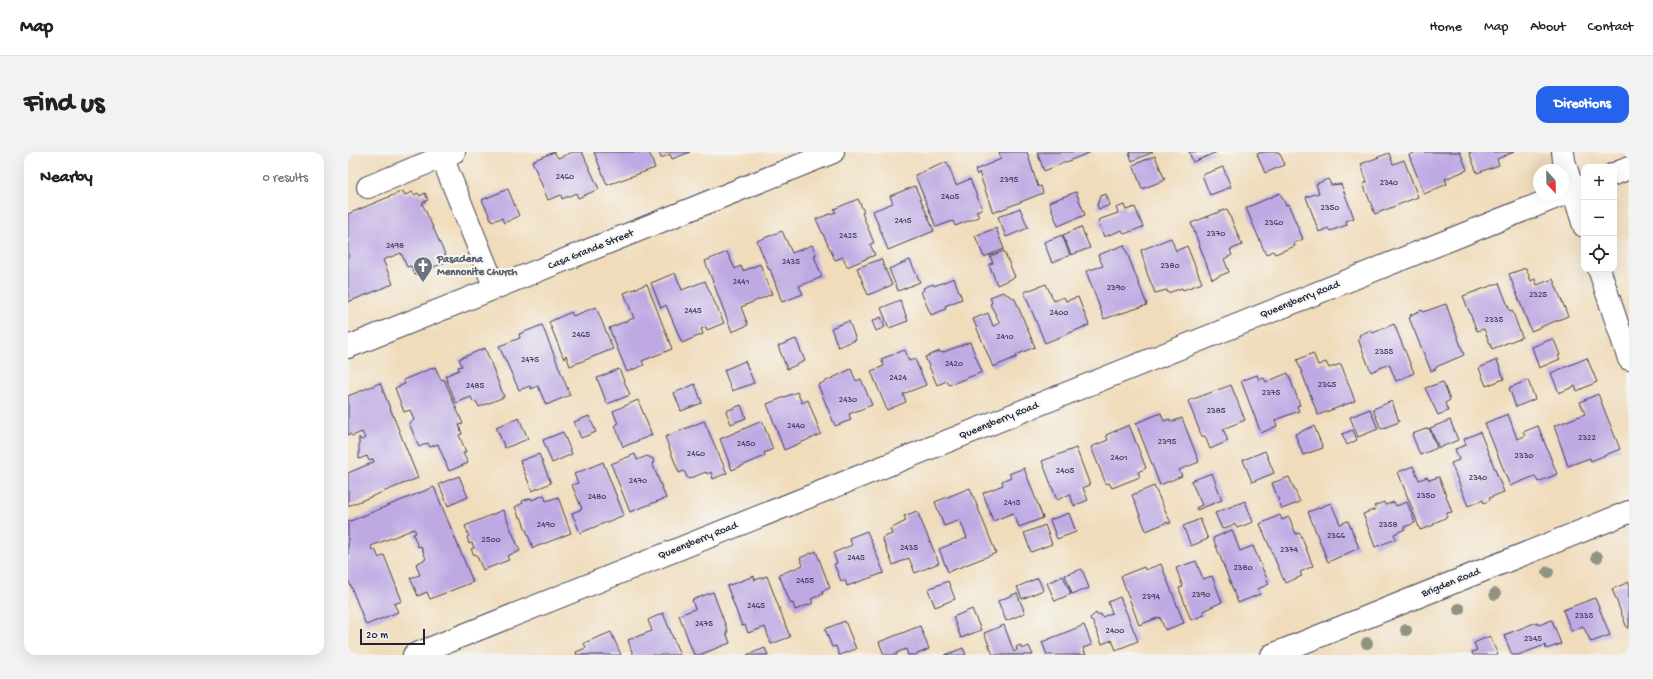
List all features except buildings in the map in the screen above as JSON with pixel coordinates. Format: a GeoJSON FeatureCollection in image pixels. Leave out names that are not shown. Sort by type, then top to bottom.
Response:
{"type":"FeatureCollection","features":[{"type":"Feature","properties":{"kind":"street","name":"Casa Grande Street"},"geometry":{"type":"LineString","coordinates":[[348,347],[833,152]]}},
{"type":"Feature","properties":{"kind":"street"},"geometry":{"type":"LineString","coordinates":[[1563,152],[1578,188],[1581,207]]}},
{"type":"Feature","properties":{"kind":"street"},"geometry":{"type":"LineString","coordinates":[[368,187],[448,154],[495,288]]}},
{"type":"Feature","properties":{"kind":"street"},"geometry":{"type":"LineString","coordinates":[[1617,173],[1629,168]]}},
{"type":"Feature","properties":{"kind":"street","name":"Queensberry Road"},"geometry":{"type":"LineString","coordinates":[[414,655],[1578,188]]}},
{"type":"Feature","properties":{"kind":"street"},"geometry":{"type":"LineString","coordinates":[[1599,272],[1629,358]]}},
{"type":"Feature","properties":{"kind":"street","name":"Brigden Road"},"geometry":{"type":"LineString","coordinates":[[1272,655],[1629,512]]}},
{"type":"Feature","properties":{"kind":"place","name":"Pasadena Mennonite Church"},"geometry":{"type":"Point","coordinates":[423,283]}}]}
